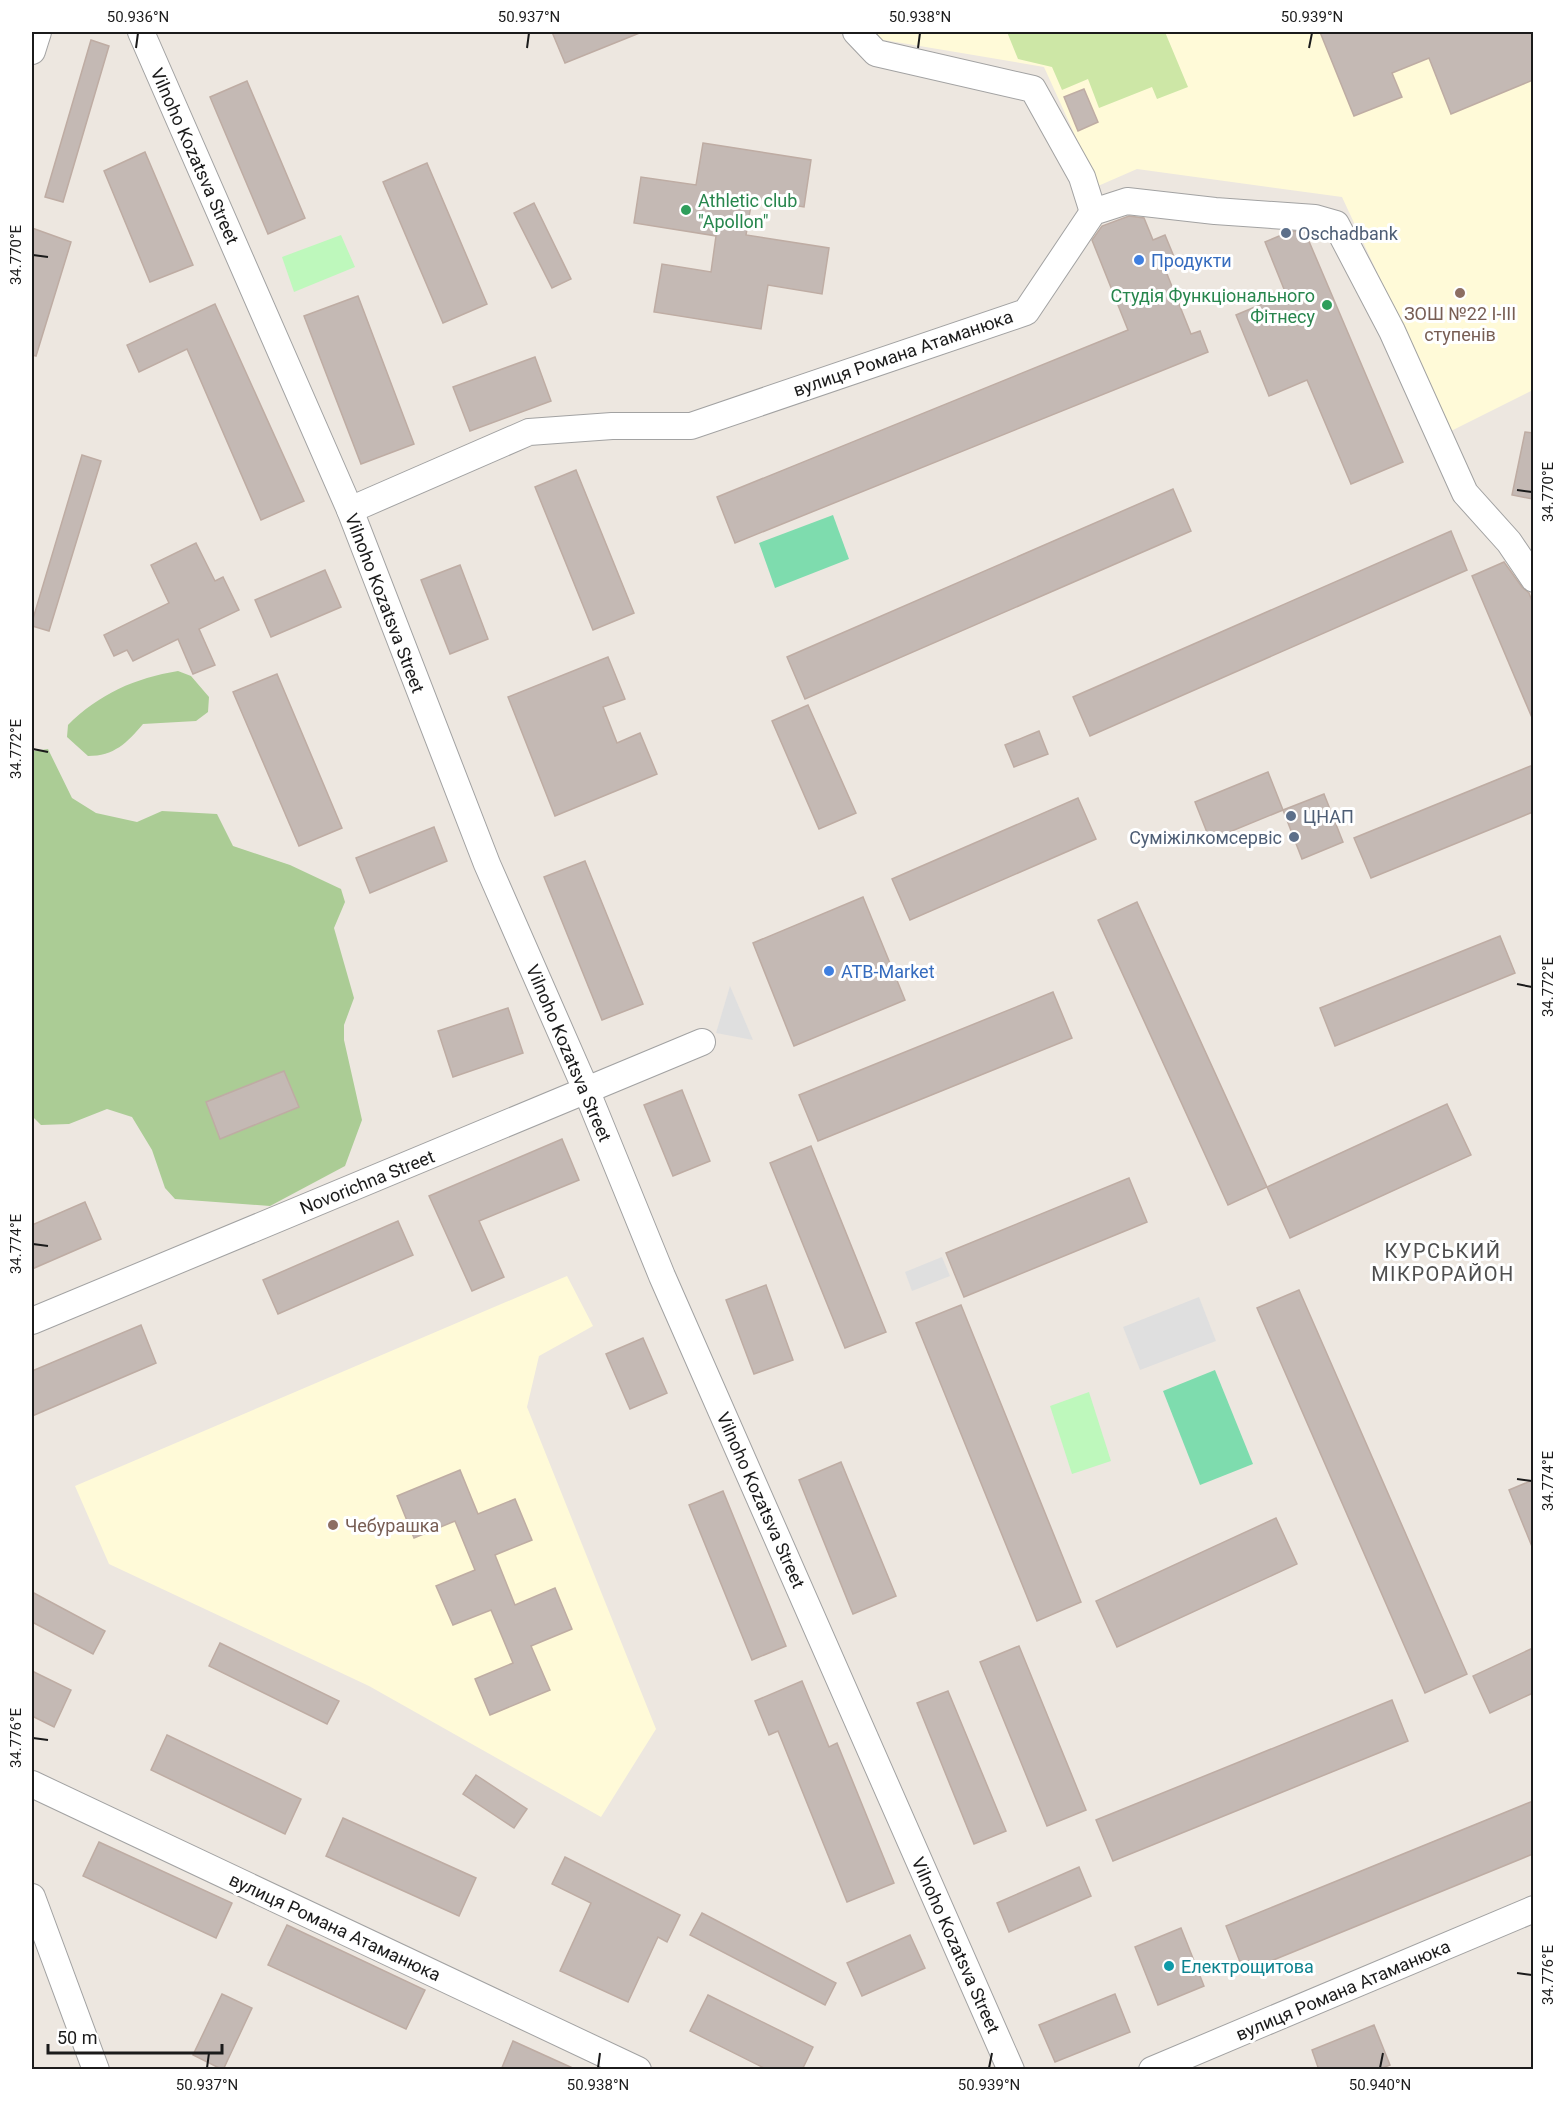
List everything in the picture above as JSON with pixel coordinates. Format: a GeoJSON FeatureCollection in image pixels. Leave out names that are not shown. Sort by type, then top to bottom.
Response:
{"type":"FeatureCollection","features":[{"type":"Feature","properties":{"kind":"street"},"geometry":{"type":"LineString","coordinates":[[32,51],[38,32]]}},
{"type":"Feature","properties":{"kind":"street","name":"Vilnoho Kozatsva Street"},"geometry":{"type":"LineString","coordinates":[[141,32],[350,510],[487,864],[587,1092],[662,1276],[1011,2070]]}},
{"type":"Feature","properties":{"kind":"street"},"geometry":{"type":"LineString","coordinates":[[856,32],[876,53],[1033,89],[1082,177],[1093,212],[1127,201],[1215,211],[1316,218],[1336,224],[1392,331],[1465,493],[1509,542],[1533,579]]}},
{"type":"Feature","properties":{"kind":"street","name":"вулиця Романа Атаманюка"},"geometry":{"type":"LineString","coordinates":[[350,510],[529,432],[612,426],[691,426],[1026,312],[1093,212]]}},
{"type":"Feature","properties":{"kind":"street","name":"Novorichna Street"},"geometry":{"type":"LineString","coordinates":[[32,1321],[587,1092],[702,1042]]}},
{"type":"Feature","properties":{"kind":"street","name":"вулиця Романа Атаманюка"},"geometry":{"type":"LineString","coordinates":[[32,1784],[638,2070]]}},
{"type":"Feature","properties":{"kind":"street"},"geometry":{"type":"LineString","coordinates":[[32,1897],[96,2070]]}},
{"type":"Feature","properties":{"kind":"street","name":"вулиця Романа Атаманюка"},"geometry":{"type":"LineString","coordinates":[[1152,2070],[1533,1909]]}},
{"type":"Feature","properties":{"kind":"shaded area","name":"ЗОШ №22 І-ІІІ ступенів"},"geometry":{"type":"Polygon","coordinates":[[[870,32],[1533,32],[1533,390],[1451,431],[1342,197],[1137,169],[1098,186],[1044,67],[872,38],[870,32]]]}},
{"type":"Feature","properties":{"kind":"shaded area"},"geometry":{"type":"Polygon","coordinates":[[[730,986],[753,1040],[716,1033],[730,986]]]}},
{"type":"Feature","properties":{"kind":"shaded area"},"geometry":{"type":"Polygon","coordinates":[[[942,1257],[950,1276],[912,1291],[905,1272],[942,1257]]]}},
{"type":"Feature","properties":{"kind":"shaded area","name":"Чебурашка"},"geometry":{"type":"Polygon","coordinates":[[[567,1276],[593,1326],[539,1356],[527,1407],[656,1729],[601,1817],[369,1686],[109,1564],[75,1486],[567,1276]]]}},
{"type":"Feature","properties":{"kind":"shaded area"},"geometry":{"type":"Polygon","coordinates":[[[1199,1297],[1216,1341],[1140,1370],[1123,1327],[1199,1297]]]}},
{"type":"Feature","properties":{"kind":"green space"},"geometry":{"type":"Polygon","coordinates":[[[1007,32],[1165,32],[1188,87],[1157,99],[1152,87],[1099,108],[1088,79],[1062,90],[1052,67],[1018,59],[1007,32]]]}},
{"type":"Feature","properties":{"kind":"green space"},"geometry":{"type":"Polygon","coordinates":[[[341,235],[355,267],[294,292],[282,257],[341,235]]]}},
{"type":"Feature","properties":{"kind":"green space"},"geometry":{"type":"Polygon","coordinates":[[[833,515],[849,559],[775,588],[759,543],[833,515]]]}},
{"type":"Feature","properties":{"kind":"green space"},"geometry":{"type":"Polygon","coordinates":[[[178,671],[191,676],[209,697],[208,712],[196,721],[143,724],[119,747],[97,755],[88,756],[67,737],[68,725],[105,696],[132,683],[178,671]]]}},
{"type":"Feature","properties":{"kind":"green space"},"geometry":{"type":"Polygon","coordinates":[[[48,749],[72,798],[96,813],[137,822],[162,811],[217,814],[233,846],[290,865],[341,889],[345,902],[334,928],[354,998],[344,1025],[344,1040],[362,1120],[345,1166],[270,1206],[175,1199],[165,1188],[152,1150],[132,1117],[107,1109],[69,1124],[41,1125],[32,1116],[32,758],[34,751],[48,749]]]}},
{"type":"Feature","properties":{"kind":"green space"},"geometry":{"type":"Polygon","coordinates":[[[1215,1370],[1253,1464],[1200,1485],[1163,1391],[1215,1370]]]}},
{"type":"Feature","properties":{"kind":"green space"},"geometry":{"type":"Polygon","coordinates":[[[1089,1392],[1111,1461],[1072,1474],[1050,1406],[1089,1392]]]}},
{"type":"Feature","properties":{"kind":"building"},"geometry":{"type":"Polygon","coordinates":[[[552,32],[642,32],[565,63],[552,32]]]}},
{"type":"Feature","properties":{"kind":"building"},"geometry":{"type":"Polygon","coordinates":[[[1320,32],[1533,32],[1533,80],[1451,114],[1429,58],[1392,73],[1402,97],[1354,116],[1320,32]]]}},
{"type":"Feature","properties":{"kind":"building"},"geometry":{"type":"Polygon","coordinates":[[[91,40],[109,46],[63,202],[45,197],[91,40]]]}},
{"type":"Feature","properties":{"kind":"building"},"geometry":{"type":"Polygon","coordinates":[[[247,81],[305,218],[268,234],[210,97],[247,81]]]}},
{"type":"Feature","properties":{"kind":"building"},"geometry":{"type":"Polygon","coordinates":[[[1084,89],[1098,122],[1078,131],[1064,97],[1084,89]]]}},
{"type":"Feature","properties":{"kind":"building"},"geometry":{"type":"Polygon","coordinates":[[[703,143],[811,160],[804,207],[752,199],[746,235],[829,248],[822,294],[768,285],[761,329],[654,312],[662,264],[711,272],[716,236],[634,223],[641,177],[696,185],[703,143]]]}},
{"type":"Feature","properties":{"kind":"building"},"geometry":{"type":"Polygon","coordinates":[[[145,152],[193,265],[150,282],[104,171],[145,152]]]}},
{"type":"Feature","properties":{"kind":"building"},"geometry":{"type":"Polygon","coordinates":[[[427,163],[487,304],[443,323],[383,182],[427,163]]]}},
{"type":"Feature","properties":{"kind":"building"},"geometry":{"type":"Polygon","coordinates":[[[534,203],[571,279],[552,288],[514,213],[534,203]]]}},
{"type":"Feature","properties":{"kind":"building"},"geometry":{"type":"Polygon","coordinates":[[[1129,216],[1144,218],[1153,240],[1165,235],[1177,264],[1165,269],[1191,334],[1200,331],[1208,352],[735,543],[717,497],[1128,330],[1092,240],[1102,226],[1129,216]]]}},
{"type":"Feature","properties":{"kind":"building"},"geometry":{"type":"Polygon","coordinates":[[[32,228],[71,242],[36,356],[32,355],[32,228]]]}},
{"type":"Feature","properties":{"kind":"building"},"geometry":{"type":"Polygon","coordinates":[[[1291,231],[1305,232],[1403,462],[1351,484],[1307,380],[1269,396],[1236,315],[1286,294],[1265,242],[1291,231]]]}},
{"type":"Feature","properties":{"kind":"building"},"geometry":{"type":"Polygon","coordinates":[[[358,296],[414,444],[361,464],[304,316],[358,296]]]}},
{"type":"Feature","properties":{"kind":"building"},"geometry":{"type":"Polygon","coordinates":[[[215,304],[304,501],[261,520],[187,349],[139,372],[127,345],[215,304]]]}},
{"type":"Feature","properties":{"kind":"building"},"geometry":{"type":"Polygon","coordinates":[[[535,357],[551,401],[470,431],[453,387],[535,357]]]}},
{"type":"Feature","properties":{"kind":"building"},"geometry":{"type":"Polygon","coordinates":[[[1525,432],[1533,433],[1533,499],[1512,495],[1525,432]]]}},
{"type":"Feature","properties":{"kind":"building"},"geometry":{"type":"Polygon","coordinates":[[[82,455],[101,461],[49,631],[32,626],[32,622],[82,455]]]}},
{"type":"Feature","properties":{"kind":"building"},"geometry":{"type":"Polygon","coordinates":[[[576,470],[634,613],[593,630],[535,487],[576,470]]]}},
{"type":"Feature","properties":{"kind":"building"},"geometry":{"type":"Polygon","coordinates":[[[1173,489],[1191,531],[805,699],[787,657],[1173,489]]]}},
{"type":"Feature","properties":{"kind":"building"},"geometry":{"type":"Polygon","coordinates":[[[1451,531],[1467,570],[1090,736],[1073,697],[1451,531]]]}},
{"type":"Feature","properties":{"kind":"building"},"geometry":{"type":"Polygon","coordinates":[[[196,543],[215,581],[223,577],[239,610],[199,629],[215,665],[193,674],[178,639],[133,661],[127,650],[114,656],[104,635],[169,603],[151,565],[196,543]]]}},
{"type":"Feature","properties":{"kind":"building"},"geometry":{"type":"Polygon","coordinates":[[[1504,562],[1529,593],[1533,604],[1533,720],[1472,576],[1504,562]]]}},
{"type":"Feature","properties":{"kind":"building"},"geometry":{"type":"Polygon","coordinates":[[[460,565],[488,639],[450,654],[421,580],[460,565]]]}},
{"type":"Feature","properties":{"kind":"building"},"geometry":{"type":"Polygon","coordinates":[[[325,570],[341,607],[271,637],[255,600],[325,570]]]}},
{"type":"Feature","properties":{"kind":"building"},"geometry":{"type":"Polygon","coordinates":[[[608,657],[625,699],[603,707],[617,743],[640,733],[657,774],[555,816],[508,697],[608,657]]]}},
{"type":"Feature","properties":{"kind":"building"},"geometry":{"type":"Polygon","coordinates":[[[277,674],[342,828],[299,846],[233,692],[277,674]]]}},
{"type":"Feature","properties":{"kind":"building"},"geometry":{"type":"Polygon","coordinates":[[[808,705],[856,813],[819,829],[772,721],[808,705]]]}},
{"type":"Feature","properties":{"kind":"building"},"geometry":{"type":"Polygon","coordinates":[[[1039,731],[1048,754],[1014,767],[1005,745],[1039,731]]]}},
{"type":"Feature","properties":{"kind":"building"},"geometry":{"type":"Polygon","coordinates":[[[1533,765],[1533,812],[1371,878],[1354,838],[1533,765]]]}},
{"type":"Feature","properties":{"kind":"building"},"geometry":{"type":"Polygon","coordinates":[[[1268,772],[1283,810],[1210,840],[1195,802],[1268,772]]]}},
{"type":"Feature","properties":{"kind":"building"},"geometry":{"type":"Polygon","coordinates":[[[1324,794],[1343,842],[1302,859],[1283,810],[1324,794]]]}},
{"type":"Feature","properties":{"kind":"building"},"geometry":{"type":"Polygon","coordinates":[[[1078,798],[1096,839],[910,920],[892,879],[1078,798]]]}},
{"type":"Feature","properties":{"kind":"building"},"geometry":{"type":"Polygon","coordinates":[[[434,827],[447,861],[370,893],[356,858],[434,827]]]}},
{"type":"Feature","properties":{"kind":"building"},"geometry":{"type":"Polygon","coordinates":[[[585,861],[643,1004],[602,1020],[544,877],[585,861]]]}},
{"type":"Feature","properties":{"kind":"building","name":"ATB-Market"},"geometry":{"type":"Polygon","coordinates":[[[863,897],[905,1000],[794,1046],[753,943],[863,897]]]}},
{"type":"Feature","properties":{"kind":"building"},"geometry":{"type":"Polygon","coordinates":[[[1137,902],[1267,1187],[1228,1205],[1098,920],[1137,902]]]}},
{"type":"Feature","properties":{"kind":"building"},"geometry":{"type":"Polygon","coordinates":[[[1500,936],[1515,973],[1335,1046],[1320,1008],[1500,936]]]}},
{"type":"Feature","properties":{"kind":"building"},"geometry":{"type":"Polygon","coordinates":[[[1053,992],[1072,1038],[818,1141],[799,1095],[1053,992]]]}},
{"type":"Feature","properties":{"kind":"building"},"geometry":{"type":"Polygon","coordinates":[[[508,1008],[523,1053],[453,1077],[438,1031],[508,1008]]]}},
{"type":"Feature","properties":{"kind":"building"},"geometry":{"type":"Polygon","coordinates":[[[284,1071],[299,1107],[220,1139],[206,1102],[284,1071]]]}},
{"type":"Feature","properties":{"kind":"building"},"geometry":{"type":"Polygon","coordinates":[[[682,1090],[710,1161],[673,1176],[644,1105],[682,1090]]]}},
{"type":"Feature","properties":{"kind":"building"},"geometry":{"type":"Polygon","coordinates":[[[1447,1104],[1471,1155],[1290,1238],[1267,1187],[1447,1104]]]}},
{"type":"Feature","properties":{"kind":"building"},"geometry":{"type":"Polygon","coordinates":[[[562,1139],[579,1180],[479,1221],[504,1277],[472,1291],[429,1196],[562,1139]]]}},
{"type":"Feature","properties":{"kind":"building"},"geometry":{"type":"Polygon","coordinates":[[[811,1146],[886,1332],[845,1348],[770,1163],[811,1146]]]}},
{"type":"Feature","properties":{"kind":"building"},"geometry":{"type":"Polygon","coordinates":[[[1129,1178],[1147,1222],[964,1297],[946,1253],[1129,1178]]]}},
{"type":"Feature","properties":{"kind":"building"},"geometry":{"type":"Polygon","coordinates":[[[85,1202],[101,1239],[32,1269],[32,1225],[85,1202]]]}},
{"type":"Feature","properties":{"kind":"building"},"geometry":{"type":"Polygon","coordinates":[[[398,1221],[413,1255],[278,1314],[263,1280],[398,1221]]]}},
{"type":"Feature","properties":{"kind":"building"},"geometry":{"type":"Polygon","coordinates":[[[766,1285],[793,1360],[754,1374],[726,1300],[766,1285]]]}},
{"type":"Feature","properties":{"kind":"building"},"geometry":{"type":"Polygon","coordinates":[[[1299,1290],[1467,1674],[1425,1693],[1257,1308],[1299,1290]]]}},
{"type":"Feature","properties":{"kind":"building"},"geometry":{"type":"Polygon","coordinates":[[[961,1305],[1081,1602],[1037,1621],[916,1323],[961,1305]]]}},
{"type":"Feature","properties":{"kind":"building"},"geometry":{"type":"Polygon","coordinates":[[[141,1325],[156,1363],[32,1416],[32,1371],[141,1325]]]}},
{"type":"Feature","properties":{"kind":"building"},"geometry":{"type":"Polygon","coordinates":[[[643,1338],[667,1393],[630,1409],[606,1354],[643,1338]]]}},
{"type":"Feature","properties":{"kind":"building"},"geometry":{"type":"Polygon","coordinates":[[[841,1462],[896,1596],[853,1614],[799,1480],[841,1462]]]}},
{"type":"Feature","properties":{"kind":"building"},"geometry":{"type":"Polygon","coordinates":[[[460,1470],[478,1514],[515,1499],[532,1540],[495,1555],[515,1605],[555,1588],[572,1629],[531,1646],[550,1690],[490,1715],[475,1679],[513,1663],[491,1610],[453,1625],[436,1586],[475,1570],[455,1521],[414,1538],[397,1496],[460,1470]]]}},
{"type":"Feature","properties":{"kind":"building"},"geometry":{"type":"Polygon","coordinates":[[[1533,1480],[1533,1549],[1509,1490],[1533,1480]]]}},
{"type":"Feature","properties":{"kind":"building"},"geometry":{"type":"Polygon","coordinates":[[[723,1491],[786,1646],[752,1660],[689,1505],[723,1491]]]}},
{"type":"Feature","properties":{"kind":"building"},"geometry":{"type":"Polygon","coordinates":[[[1276,1518],[1297,1564],[1117,1647],[1096,1601],[1276,1518]]]}},
{"type":"Feature","properties":{"kind":"building"},"geometry":{"type":"Polygon","coordinates":[[[32,1592],[105,1631],[93,1654],[32,1622],[32,1592]]]}},
{"type":"Feature","properties":{"kind":"building"},"geometry":{"type":"Polygon","coordinates":[[[220,1643],[339,1701],[327,1724],[209,1666],[220,1643]]]}},
{"type":"Feature","properties":{"kind":"building"},"geometry":{"type":"Polygon","coordinates":[[[1019,1646],[1086,1810],[1047,1826],[980,1662],[1019,1646]]]}},
{"type":"Feature","properties":{"kind":"building"},"geometry":{"type":"Polygon","coordinates":[[[1533,1648],[1533,1693],[1490,1713],[1473,1676],[1533,1648]]]}},
{"type":"Feature","properties":{"kind":"building"},"geometry":{"type":"Polygon","coordinates":[[[32,1671],[71,1690],[54,1727],[32,1716],[32,1671]]]}},
{"type":"Feature","properties":{"kind":"building"},"geometry":{"type":"Polygon","coordinates":[[[802,1681],[829,1747],[837,1743],[894,1883],[847,1902],[778,1731],[769,1735],[755,1701],[802,1681]]]}},
{"type":"Feature","properties":{"kind":"building"},"geometry":{"type":"Polygon","coordinates":[[[948,1691],[1006,1831],[974,1844],[917,1703],[948,1691]]]}},
{"type":"Feature","properties":{"kind":"building"},"geometry":{"type":"Polygon","coordinates":[[[1392,1700],[1408,1741],[1113,1861],[1096,1820],[1392,1700]]]}},
{"type":"Feature","properties":{"kind":"building"},"geometry":{"type":"Polygon","coordinates":[[[167,1735],[301,1799],[285,1834],[151,1770],[167,1735]]]}},
{"type":"Feature","properties":{"kind":"building"},"geometry":{"type":"Polygon","coordinates":[[[476,1775],[527,1809],[514,1828],[463,1794],[476,1775]]]}},
{"type":"Feature","properties":{"kind":"building"},"geometry":{"type":"Polygon","coordinates":[[[1533,1801],[1533,1854],[1244,1972],[1226,1926],[1533,1801]]]}},
{"type":"Feature","properties":{"kind":"building"},"geometry":{"type":"Polygon","coordinates":[[[343,1818],[476,1878],[459,1916],[326,1856],[343,1818]]]}},
{"type":"Feature","properties":{"kind":"building"},"geometry":{"type":"Polygon","coordinates":[[[99,1842],[232,1903],[216,1938],[83,1876],[99,1842]]]}},
{"type":"Feature","properties":{"kind":"building"},"geometry":{"type":"Polygon","coordinates":[[[565,1857],[680,1915],[667,1942],[658,1937],[628,2002],[560,1971],[591,1903],[552,1884],[565,1857]]]}},
{"type":"Feature","properties":{"kind":"building"},"geometry":{"type":"Polygon","coordinates":[[[1079,1867],[1091,1896],[1009,1932],[997,1903],[1079,1867]]]}},
{"type":"Feature","properties":{"kind":"building"},"geometry":{"type":"Polygon","coordinates":[[[702,1913],[836,1983],[825,2005],[690,1935],[702,1913]]]}},
{"type":"Feature","properties":{"kind":"building"},"geometry":{"type":"Polygon","coordinates":[[[287,1925],[425,1990],[406,2029],[268,1965],[287,1925]]]}},
{"type":"Feature","properties":{"kind":"building","name":"Електрощитова"},"geometry":{"type":"Polygon","coordinates":[[[1181,1928],[1204,1986],[1158,2005],[1135,1947],[1181,1928]]]}},
{"type":"Feature","properties":{"kind":"building"},"geometry":{"type":"Polygon","coordinates":[[[910,1935],[925,1968],[862,1996],[847,1963],[910,1935]]]}},
{"type":"Feature","properties":{"kind":"building"},"geometry":{"type":"Polygon","coordinates":[[[222,1994],[252,2008],[223,2070],[193,2055],[222,1994]]]}},
{"type":"Feature","properties":{"kind":"building"},"geometry":{"type":"Polygon","coordinates":[[[1115,1994],[1130,2032],[1055,2062],[1039,2025],[1115,1994]]]}},
{"type":"Feature","properties":{"kind":"building"},"geometry":{"type":"Polygon","coordinates":[[[708,1995],[813,2047],[802,2070],[768,2070],[690,2031],[708,1995]]]}},
{"type":"Feature","properties":{"kind":"building"},"geometry":{"type":"Polygon","coordinates":[[[1374,2025],[1390,2065],[1377,2070],[1319,2070],[1312,2050],[1374,2025]]]}},
{"type":"Feature","properties":{"kind":"building"},"geometry":{"type":"Polygon","coordinates":[[[513,2041],[577,2070],[501,2070],[513,2041]]]}},
{"type":"Feature","properties":{"kind":"place","name":"Athletic club \"Apollon\""},"geometry":{"type":"Point","coordinates":[686,210]}},
{"type":"Feature","properties":{"kind":"place","name":"Oschadbank"},"geometry":{"type":"Point","coordinates":[1286,233]}},
{"type":"Feature","properties":{"kind":"place","name":"Продукти"},"geometry":{"type":"Point","coordinates":[1139,260]}},
{"type":"Feature","properties":{"kind":"place","name":"ЗОШ №22 І-ІІІ ступенів"},"geometry":{"type":"Point","coordinates":[1460,293]}},
{"type":"Feature","properties":{"kind":"place","name":"Студія Функціонального Фітнесу"},"geometry":{"type":"Point","coordinates":[1327,305]}},
{"type":"Feature","properties":{"kind":"place","name":"ЦНАП"},"geometry":{"type":"Point","coordinates":[1291,816]}},
{"type":"Feature","properties":{"kind":"place","name":"Суміжілкомсервіс"},"geometry":{"type":"Point","coordinates":[1294,837]}},
{"type":"Feature","properties":{"kind":"place","name":"ATB-Market"},"geometry":{"type":"Point","coordinates":[829,971]}},
{"type":"Feature","properties":{"kind":"place","name":"Чебурашка"},"geometry":{"type":"Point","coordinates":[333,1525]}},
{"type":"Feature","properties":{"kind":"place","name":"Електрощитова"},"geometry":{"type":"Point","coordinates":[1169,1966]}},
{"type":"Feature","properties":{"kind":"district","name":"КУРСЬКИЙ МІКРОРАЙОН"},"geometry":{"type":"Point","coordinates":[1443,1262]}}]}
